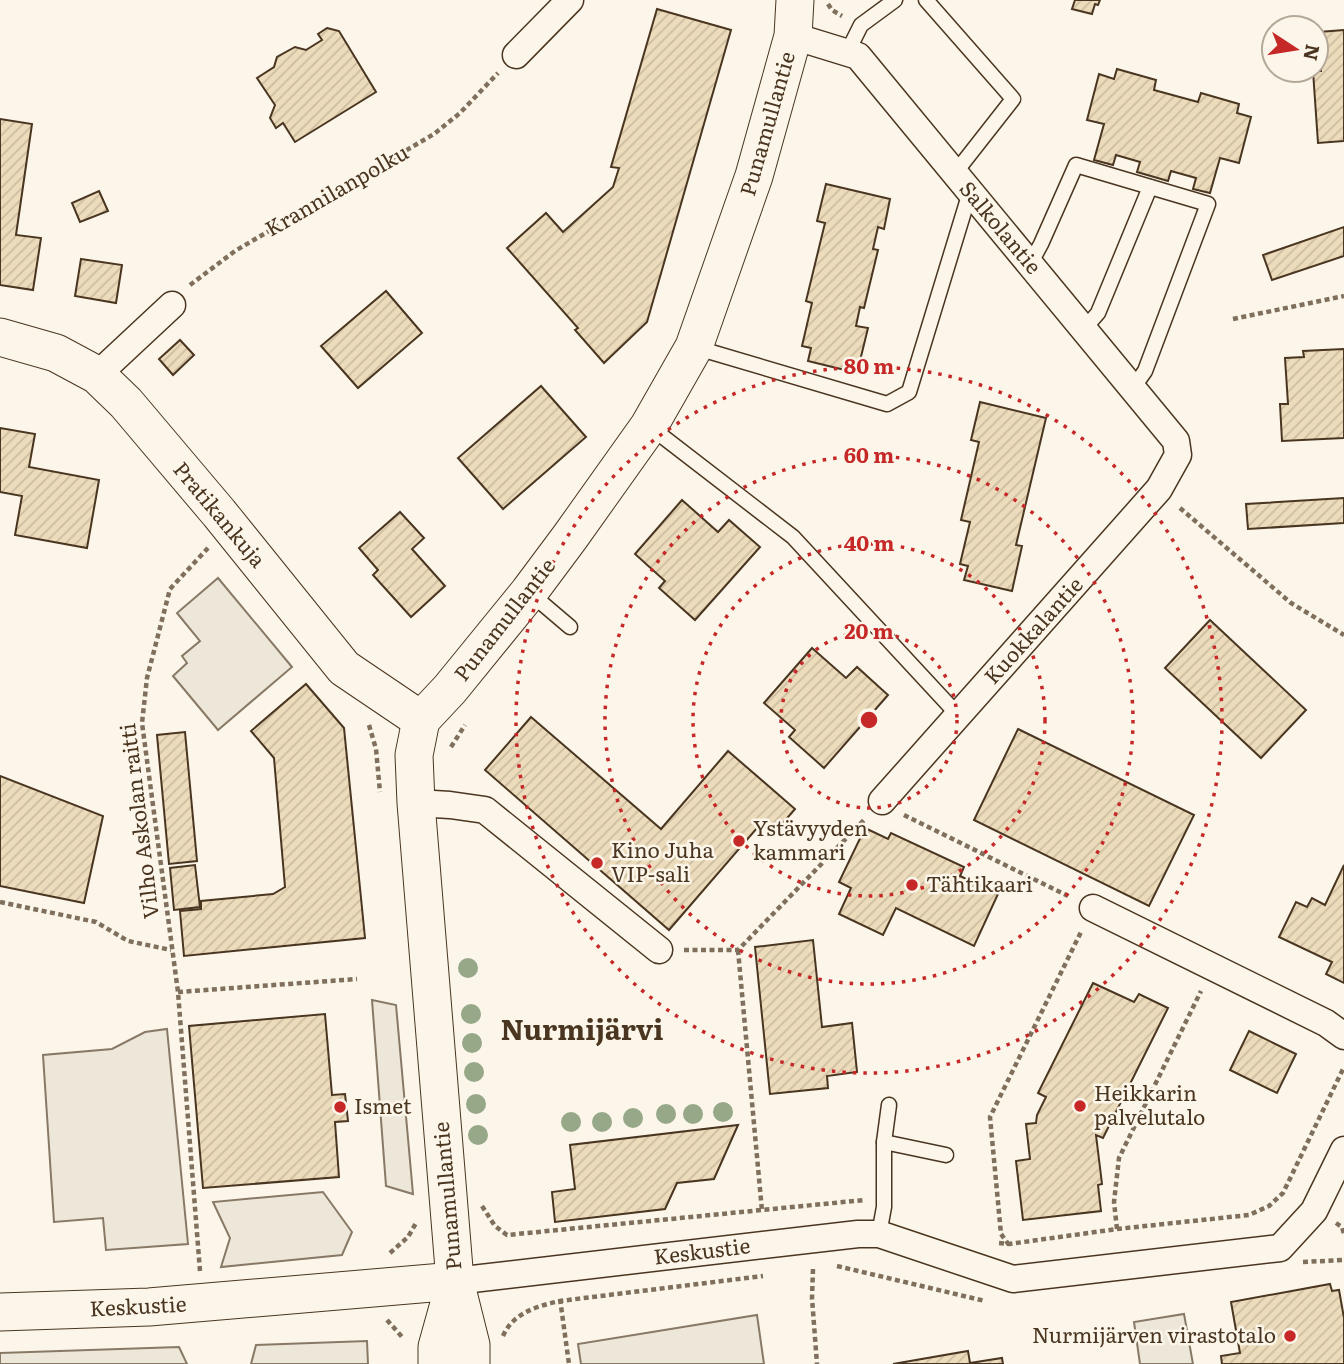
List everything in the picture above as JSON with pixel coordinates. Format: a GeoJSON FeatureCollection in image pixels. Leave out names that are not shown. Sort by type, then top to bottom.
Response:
{"type":"FeatureCollection","features":[{"type":"Feature","properties":{"kind":"street"},"geometry":{"type":"LineString","coordinates":[[516,55],[570,0]]}},
{"type":"Feature","properties":{"kind":"street","name":"Punamullantie"},"geometry":{"type":"LineString","coordinates":[[485,1354],[471,1345],[455,1281],[416,803],[414,755],[421,720],[450,689],[529,592],[649,426],[694,347],[754,176],[793,36],[795,0]]}},
{"type":"Feature","properties":{"kind":"street","name":"Salkolantie"},"geometry":{"type":"LineString","coordinates":[[793,36],[858,56],[1176,441],[1178,455]]}},
{"type":"Feature","properties":{"kind":"street"},"geometry":{"type":"LineString","coordinates":[[97,375],[172,305]]}},
{"type":"Feature","properties":{"kind":"street","name":"Pratikankuja"},"geometry":{"type":"LineString","coordinates":[[0,337],[56,353],[97,375],[125,403],[202,493],[344,668],[421,720]]}},
{"type":"Feature","properties":{"kind":"street","name":"Kuokkalantie"},"geometry":{"type":"LineString","coordinates":[[883,801],[1158,489],[1178,455]]}},
{"type":"Feature","properties":{"kind":"street"},"geometry":{"type":"LineString","coordinates":[[416,803],[485,810],[659,950]]}},
{"type":"Feature","properties":{"kind":"street"},"geometry":{"type":"LineString","coordinates":[[1093,908],[1326,1023],[1344,1036]]}},
{"type":"Feature","properties":{"kind":"street","name":"Keskustie"},"geometry":{"type":"LineString","coordinates":[[0,1312],[149,1307],[455,1281],[793,1241],[879,1234],[1014,1289],[1279,1248],[1314,1211],[1344,1150]]}},
{"type":"Feature","properties":{"kind":"street","name":"Punamullantie"},"geometry":{"type":"LineString","coordinates":[[437,1364],[436,1347],[455,1281]]}},
{"type":"Feature","properties":{"kind":"lane"},"geometry":{"type":"LineString","coordinates":[[847,53],[860,25],[895,0]]}},
{"type":"Feature","properties":{"kind":"lane"},"geometry":{"type":"LineString","coordinates":[[694,347],[887,404],[909,392],[963,183],[1013,99],[926,0]]}},
{"type":"Feature","properties":{"kind":"lane"},"geometry":{"type":"LineString","coordinates":[[1030,264],[1076,165],[1208,204],[1145,371],[1133,388]]}},
{"type":"Feature","properties":{"kind":"lane"},"geometry":{"type":"LineString","coordinates":[[1084,329],[1098,313],[1150,187]]}},
{"type":"Feature","properties":{"kind":"lane"},"geometry":{"type":"LineString","coordinates":[[649,426],[793,537],[958,715]]}},
{"type":"Feature","properties":{"kind":"lane"},"geometry":{"type":"LineString","coordinates":[[529,592],[570,627]]}},
{"type":"Feature","properties":{"kind":"lane"},"geometry":{"type":"LineString","coordinates":[[879,1234],[884,1207],[884,1142],[889,1105]]}},
{"type":"Feature","properties":{"kind":"lane"},"geometry":{"type":"LineString","coordinates":[[884,1142],[946,1155]]}},
{"type":"Feature","properties":{"kind":"path"},"geometry":{"type":"LineString","coordinates":[[825,0],[832,10],[860,25]]}},
{"type":"Feature","properties":{"kind":"path","name":"Krannilanpolku"},"geometry":{"type":"LineString","coordinates":[[172,305],[191,283],[235,251],[434,134],[460,113],[516,55]]}},
{"type":"Feature","properties":{"kind":"path"},"geometry":{"type":"LineString","coordinates":[[1233,319],[1344,296]]}},
{"type":"Feature","properties":{"kind":"path"},"geometry":{"type":"LineString","coordinates":[[1171,500],[1291,603],[1344,635]]}},
{"type":"Feature","properties":{"kind":"path","name":"Vilho Askolan raitti"},"geometry":{"type":"LineString","coordinates":[[200,1280],[178,992],[142,723],[148,678],[170,589],[216,540]]}},
{"type":"Feature","properties":{"kind":"path"},"geometry":{"type":"LineString","coordinates":[[449,750],[468,720]]}},
{"type":"Feature","properties":{"kind":"path"},"geometry":{"type":"LineString","coordinates":[[659,950],[738,950],[883,801],[897,811],[1093,908],[990,1117],[1001,1234],[1009,1244],[1014,1289],[979,1301],[838,1266],[829,1267]]}},
{"type":"Feature","properties":{"kind":"path"},"geometry":{"type":"LineString","coordinates":[[0,902],[96,922],[128,941],[171,950]]}},
{"type":"Feature","properties":{"kind":"path"},"geometry":{"type":"LineString","coordinates":[[738,950],[762,1211]]}},
{"type":"Feature","properties":{"kind":"path"},"geometry":{"type":"LineString","coordinates":[[1117,1229],[1114,1202],[1119,1158],[1212,968]]}},
{"type":"Feature","properties":{"kind":"path"},"geometry":{"type":"LineString","coordinates":[[178,992],[356,979]]}},
{"type":"Feature","properties":{"kind":"path"},"geometry":{"type":"LineString","coordinates":[[987,1242],[1009,1244],[1249,1215],[1269,1206],[1283,1193],[1344,1067]]}},
{"type":"Feature","properties":{"kind":"path"},"geometry":{"type":"LineString","coordinates":[[481,1204],[495,1226],[508,1235],[862,1200],[884,1207]]}},
{"type":"Feature","properties":{"kind":"path"},"geometry":{"type":"LineString","coordinates":[[1291,1264],[1344,1260]]}},
{"type":"Feature","properties":{"kind":"path"},"geometry":{"type":"LineString","coordinates":[[800,1271],[821,1268]]}},
{"type":"Feature","properties":{"kind":"path"},"geometry":{"type":"LineString","coordinates":[[813,1269],[812,1298],[817,1364]]}},
{"type":"Feature","properties":{"kind":"path"},"geometry":{"type":"LineString","coordinates":[[485,1354],[507,1326],[534,1306],[773,1275]]}},
{"type":"Feature","properties":{"kind":"path"},"geometry":{"type":"LineString","coordinates":[[560,1301],[569,1364]]}},
{"type":"Feature","properties":{"kind":"shaded area"},"geometry":{"type":"Polygon","coordinates":[[[218,578],[292,667],[218,730],[173,676],[187,663],[182,656],[200,641],[177,613],[218,578]]]}},
{"type":"Feature","properties":{"kind":"shaded area"},"geometry":{"type":"Polygon","coordinates":[[[372,1000],[396,1005],[413,1194],[386,1186],[372,1000]]]}},
{"type":"Feature","properties":{"kind":"shaded area"},"geometry":{"type":"Polygon","coordinates":[[[167,1029],[188,1244],[106,1250],[103,1218],[54,1222],[43,1055],[112,1049],[145,1032],[167,1029]]]}},
{"type":"Feature","properties":{"kind":"shaded area"},"geometry":{"type":"Polygon","coordinates":[[[323,1192],[352,1232],[342,1255],[221,1267],[230,1238],[213,1202],[323,1192]]]}},
{"type":"Feature","properties":{"kind":"shaded area"},"geometry":{"type":"Polygon","coordinates":[[[1184,1314],[1193,1364],[1140,1364],[1134,1322],[1184,1314]]]}},
{"type":"Feature","properties":{"kind":"shaded area"},"geometry":{"type":"Polygon","coordinates":[[[757,1315],[764,1364],[581,1364],[578,1344],[757,1315]]]}},
{"type":"Feature","properties":{"kind":"shaded area"},"geometry":{"type":"Polygon","coordinates":[[[367,1341],[368,1364],[251,1364],[256,1345],[367,1341]]]}},
{"type":"Feature","properties":{"kind":"shaded area"},"geometry":{"type":"Polygon","coordinates":[[[179,1347],[187,1364],[0,1364],[0,1353],[179,1347]]]}},
{"type":"Feature","properties":{"kind":"building"},"geometry":{"type":"Polygon","coordinates":[[[1075,0],[1100,0],[1098,5],[1095,4],[1092,14],[1072,9],[1075,0]]]}},
{"type":"Feature","properties":{"kind":"building"},"geometry":{"type":"Polygon","coordinates":[[[657,9],[731,30],[647,322],[604,363],[575,330],[578,328],[507,248],[546,213],[563,232],[613,187],[619,168],[611,167],[657,9]]]}},
{"type":"Feature","properties":{"kind":"building"},"geometry":{"type":"Polygon","coordinates":[[[327,28],[339,31],[376,92],[295,142],[283,123],[276,128],[270,118],[275,105],[257,78],[274,67],[277,57],[295,47],[306,50],[322,40],[318,34],[327,28]]]}},
{"type":"Feature","properties":{"kind":"building"},"geometry":{"type":"Polygon","coordinates":[[[1344,30],[1344,141],[1318,143],[1314,84],[1330,84],[1330,31],[1344,30]]]}},
{"type":"Feature","properties":{"kind":"building"},"geometry":{"type":"Polygon","coordinates":[[[1117,69],[1156,80],[1154,90],[1198,102],[1201,93],[1239,104],[1237,113],[1251,117],[1239,163],[1220,158],[1210,193],[1193,189],[1196,178],[1171,171],[1168,181],[1137,172],[1140,162],[1116,155],[1113,165],[1094,160],[1104,124],[1087,120],[1099,74],[1114,79],[1117,69]]]}},
{"type":"Feature","properties":{"kind":"building"},"geometry":{"type":"Polygon","coordinates":[[[0,119],[32,124],[16,235],[41,238],[33,290],[0,285],[0,119]]]}},
{"type":"Feature","properties":{"kind":"building"},"geometry":{"type":"Polygon","coordinates":[[[826,184],[890,199],[884,229],[878,227],[873,249],[878,250],[864,308],[860,307],[856,326],[868,328],[857,373],[808,361],[811,348],[802,346],[812,303],[806,301],[825,223],[817,221],[826,184]]]}},
{"type":"Feature","properties":{"kind":"building"},"geometry":{"type":"Polygon","coordinates":[[[99,191],[108,211],[80,222],[72,203],[99,191]]]}},
{"type":"Feature","properties":{"kind":"building"},"geometry":{"type":"Polygon","coordinates":[[[1344,227],[1344,256],[1272,280],[1263,255],[1344,227]]]}},
{"type":"Feature","properties":{"kind":"building"},"geometry":{"type":"Polygon","coordinates":[[[81,259],[122,265],[116,303],[75,296],[81,259]]]}},
{"type":"Feature","properties":{"kind":"building"},"geometry":{"type":"Polygon","coordinates":[[[386,291],[422,333],[358,388],[321,346],[386,291]]]}},
{"type":"Feature","properties":{"kind":"building"},"geometry":{"type":"Polygon","coordinates":[[[180,340],[194,355],[173,375],[159,359],[180,340]]]}},
{"type":"Feature","properties":{"kind":"building"},"geometry":{"type":"Polygon","coordinates":[[[1344,349],[1344,438],[1282,441],[1280,404],[1288,404],[1285,358],[1304,357],[1303,351],[1344,349]]]}},
{"type":"Feature","properties":{"kind":"building"},"geometry":{"type":"Polygon","coordinates":[[[541,386],[586,437],[503,509],[458,458],[541,386]]]}},
{"type":"Feature","properties":{"kind":"building"},"geometry":{"type":"Polygon","coordinates":[[[980,402],[1046,418],[1016,545],[1022,546],[1012,591],[964,580],[968,566],[960,564],[970,522],[961,520],[979,442],[971,440],[980,402]]]}},
{"type":"Feature","properties":{"kind":"building"},"geometry":{"type":"Polygon","coordinates":[[[0,428],[35,434],[29,467],[99,480],[87,548],[15,535],[22,496],[0,492],[0,428]]]}},
{"type":"Feature","properties":{"kind":"building"},"geometry":{"type":"Polygon","coordinates":[[[1344,498],[1344,523],[1248,529],[1246,504],[1344,498]]]}},
{"type":"Feature","properties":{"kind":"building"},"geometry":{"type":"Polygon","coordinates":[[[682,500],[718,532],[729,520],[760,547],[695,620],[659,588],[665,581],[635,554],[682,500]]]}},
{"type":"Feature","properties":{"kind":"building"},"geometry":{"type":"Polygon","coordinates":[[[400,512],[424,538],[412,549],[445,586],[411,617],[373,575],[378,570],[359,548],[400,512]]]}},
{"type":"Feature","properties":{"kind":"building"},"geometry":{"type":"Polygon","coordinates":[[[1210,620],[1306,710],[1261,758],[1165,668],[1210,620]]]}},
{"type":"Feature","properties":{"kind":"building"},"geometry":{"type":"Polygon","coordinates":[[[812,648],[846,678],[857,667],[888,695],[824,768],[789,737],[795,730],[764,703],[812,648]]]}},
{"type":"Feature","properties":{"kind":"building"},"geometry":{"type":"Polygon","coordinates":[[[306,684],[344,728],[365,938],[184,956],[180,911],[201,909],[201,901],[273,894],[285,887],[274,758],[251,731],[306,684]]]}},
{"type":"Feature","properties":{"kind":"building"},"geometry":{"type":"Polygon","coordinates":[[[531,717],[661,829],[728,751],[795,809],[776,831],[763,821],[669,930],[485,770],[531,717]]]}},
{"type":"Feature","properties":{"kind":"building"},"geometry":{"type":"Polygon","coordinates":[[[1018,729],[1194,815],[1149,906],[974,820],[1018,729]]]}},
{"type":"Feature","properties":{"kind":"building"},"geometry":{"type":"Polygon","coordinates":[[[185,732],[197,861],[169,864],[157,735],[185,732]]]}},
{"type":"Feature","properties":{"kind":"building"},"geometry":{"type":"Polygon","coordinates":[[[0,776],[103,816],[84,903],[0,886],[0,776]]]}},
{"type":"Feature","properties":{"kind":"building","name":"Tähtikaari"},"geometry":{"type":"Polygon","coordinates":[[[865,828],[888,839],[891,833],[964,867],[960,876],[998,894],[974,946],[896,908],[883,935],[839,914],[851,888],[839,882],[865,828]]]}},
{"type":"Feature","properties":{"kind":"building"},"geometry":{"type":"Polygon","coordinates":[[[195,865],[200,907],[174,910],[170,868],[195,865]]]}},
{"type":"Feature","properties":{"kind":"building"},"geometry":{"type":"Polygon","coordinates":[[[1344,865],[1344,983],[1326,974],[1332,962],[1279,937],[1296,902],[1307,907],[1312,898],[1325,905],[1344,865]]]}},
{"type":"Feature","properties":{"kind":"building"},"geometry":{"type":"Polygon","coordinates":[[[813,940],[822,1027],[852,1023],[857,1072],[827,1076],[828,1088],[770,1094],[755,947],[813,940]]]}},
{"type":"Feature","properties":{"kind":"building","name":"Heikkarin palvelutalo"},"geometry":{"type":"Polygon","coordinates":[[[1093,983],[1134,1002],[1139,994],[1168,1008],[1103,1138],[1096,1135],[1102,1184],[1098,1185],[1101,1211],[1023,1220],[1016,1161],[1030,1159],[1026,1124],[1036,1123],[1046,1097],[1038,1093],[1093,983]]]}},
{"type":"Feature","properties":{"kind":"building"},"geometry":{"type":"Polygon","coordinates":[[[325,1014],[332,1095],[345,1094],[348,1121],[335,1122],[339,1177],[203,1188],[189,1026],[325,1014]]]}},
{"type":"Feature","properties":{"kind":"building"},"geometry":{"type":"Polygon","coordinates":[[[1249,1031],[1296,1054],[1277,1093],[1230,1070],[1249,1031]]]}},
{"type":"Feature","properties":{"kind":"building"},"geometry":{"type":"Polygon","coordinates":[[[738,1125],[714,1179],[677,1183],[665,1209],[555,1222],[552,1192],[575,1189],[570,1145],[738,1125]]]}},
{"type":"Feature","properties":{"kind":"building","name":"Nurmijärven virastotalo"},"geometry":{"type":"Polygon","coordinates":[[[1330,1284],[1332,1291],[1339,1290],[1344,1318],[1344,1364],[1222,1364],[1221,1356],[1240,1353],[1231,1302],[1330,1284]]]}},
{"type":"Feature","properties":{"kind":"building"},"geometry":{"type":"Polygon","coordinates":[[[968,1351],[970,1363],[1002,1358],[1003,1364],[893,1364],[968,1351]]]}},
{"type":"Feature","properties":{"kind":"place","name":"Ystävyyden kammari"},"geometry":{"type":"Point","coordinates":[739,841]}},
{"type":"Feature","properties":{"kind":"place","name":"Kino Juha VIP-sali"},"geometry":{"type":"Point","coordinates":[597,863]}},
{"type":"Feature","properties":{"kind":"place","name":"Tähtikaari"},"geometry":{"type":"Point","coordinates":[912,885]}},
{"type":"Feature","properties":{"kind":"place","name":"Heikkarin palvelutalo"},"geometry":{"type":"Point","coordinates":[1080,1106]}},
{"type":"Feature","properties":{"kind":"place","name":"Ismet"},"geometry":{"type":"Point","coordinates":[340,1107]}},
{"type":"Feature","properties":{"kind":"place","name":"Nurmijärven virastotalo"},"geometry":{"type":"Point","coordinates":[1290,1336]}},
{"type":"Feature","properties":{"kind":"district","name":"Nurmijärvi"},"geometry":{"type":"Point","coordinates":[582,1030]}}]}
